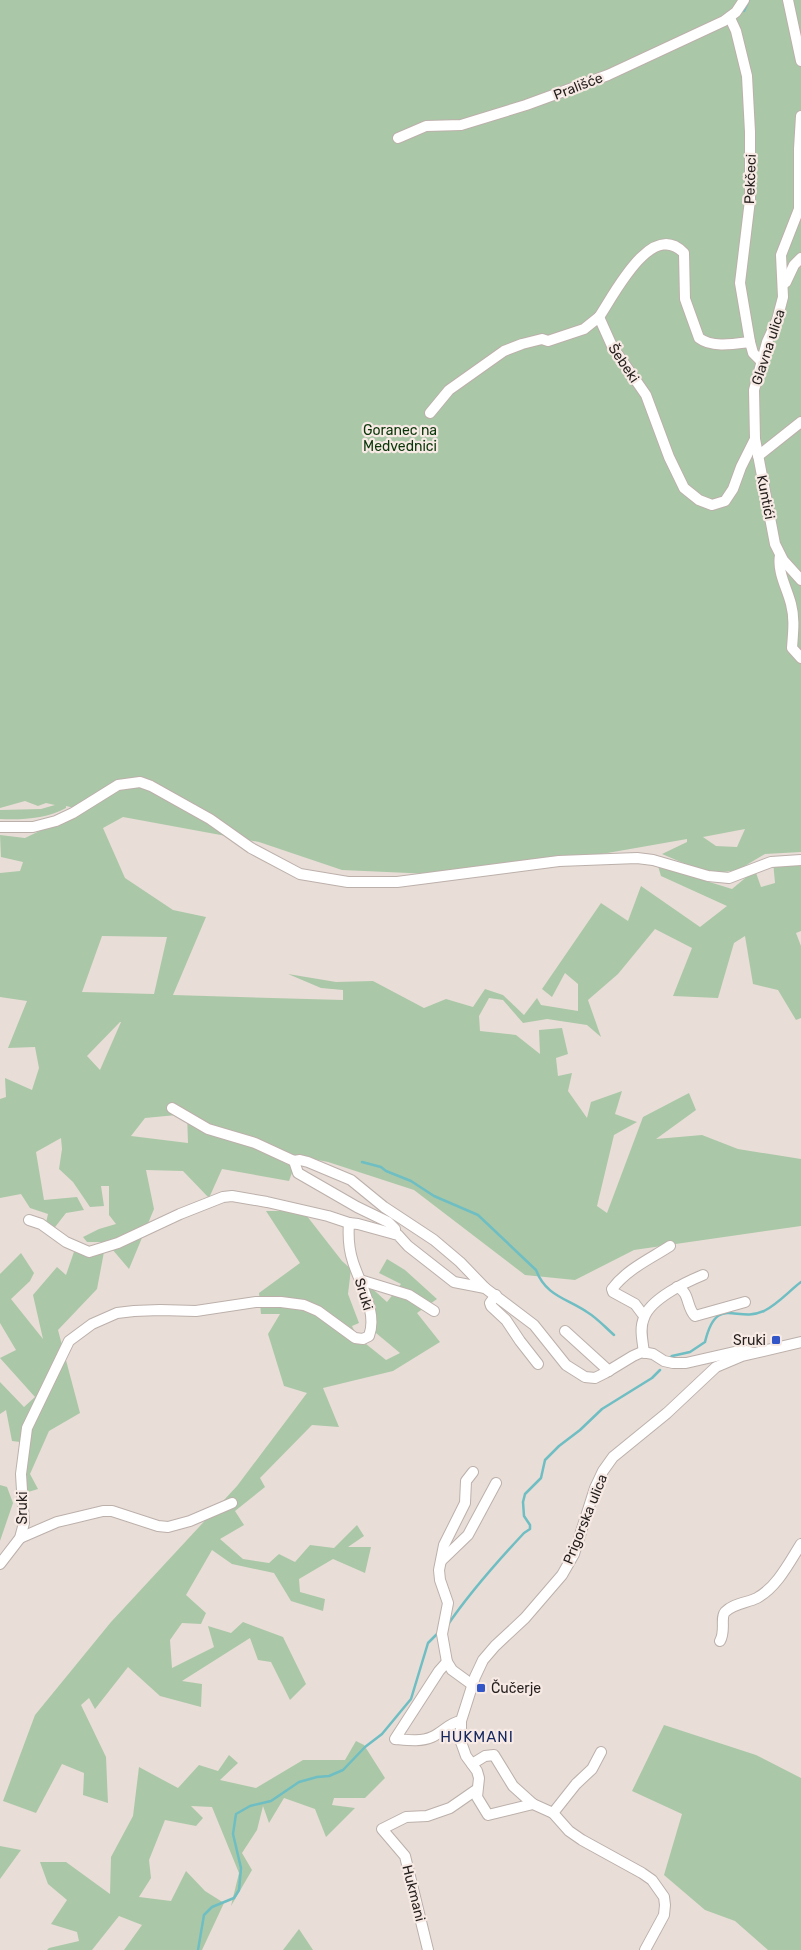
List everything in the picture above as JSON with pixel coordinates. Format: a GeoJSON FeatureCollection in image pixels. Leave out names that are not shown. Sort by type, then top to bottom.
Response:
{"type":"FeatureCollection","features":[{"type":"Feature","properties":{"kind":"street","name":"Prališće"},"geometry":{"type":"LineString","coordinates":[[398,138],[426,126],[461,125],[480,120],[608,75],[730,18],[744,0]]}},
{"type":"Feature","properties":{"kind":"street"},"geometry":{"type":"LineString","coordinates":[[788,0],[801,61]]}},
{"type":"Feature","properties":{"kind":"street","name":"Pekčeci"},"geometry":{"type":"LineString","coordinates":[[730,18],[736,31],[747,76],[751,174],[740,284],[750,342],[754,353],[762,361]]}},
{"type":"Feature","properties":{"kind":"street","name":"Glavna ulica"},"geometry":{"type":"LineString","coordinates":[[755,440],[754,390],[766,342],[777,320],[783,297],[781,255],[800,209],[799,149],[801,116]]}},
{"type":"Feature","properties":{"kind":"street"},"geometry":{"type":"LineString","coordinates":[[430,413],[449,390],[504,351],[542,339],[548,341],[584,329],[599,317],[623,278],[646,254],[660,244],[671,244],[684,253],[685,299],[699,338],[709,343],[750,342]]}},
{"type":"Feature","properties":{"kind":"street","name":"Glavna ulica"},"geometry":{"type":"LineString","coordinates":[[783,284],[786,282],[794,265],[801,258]]}},
{"type":"Feature","properties":{"kind":"street","name":"Šebeki"},"geometry":{"type":"LineString","coordinates":[[599,317],[612,346],[646,394],[668,457],[684,488],[699,500],[712,504],[725,501],[734,489],[741,467],[755,440]]}},
{"type":"Feature","properties":{"kind":"street"},"geometry":{"type":"LineString","coordinates":[[758,456],[801,422]]}},
{"type":"Feature","properties":{"kind":"street","name":"Kuntići"},"geometry":{"type":"LineString","coordinates":[[755,440],[775,544],[783,560],[801,580]]}},
{"type":"Feature","properties":{"kind":"street","name":"Kuntići"},"geometry":{"type":"LineString","coordinates":[[780,554],[779,561],[782,578],[793,616],[792,648],[801,658]]}},
{"type":"Feature","properties":{"kind":"street"},"geometry":{"type":"LineString","coordinates":[[0,826],[33,826],[56,821],[73,813],[118,785],[140,782],[151,786],[210,819],[251,848],[300,874],[348,882],[397,882],[559,861],[638,858],[653,860],[708,876],[729,878],[771,862],[801,860]]}},
{"type":"Feature","properties":{"kind":"street"},"geometry":{"type":"LineString","coordinates":[[172,1108],[196,1124],[208,1129],[255,1143],[294,1161],[308,1162],[352,1180],[384,1207],[434,1240],[460,1262],[485,1288],[534,1325],[557,1355],[573,1371],[585,1377],[594,1378],[633,1356],[644,1353],[653,1354],[673,1364],[686,1363],[744,1350],[753,1353]]}},
{"type":"Feature","properties":{"kind":"street"},"geometry":{"type":"LineString","coordinates":[[294,1161],[298,1173],[388,1222],[395,1229],[395,1234]]}},
{"type":"Feature","properties":{"kind":"street"},"geometry":{"type":"LineString","coordinates":[[29,1220],[41,1224],[66,1242],[90,1252],[118,1243],[180,1214],[232,1196],[328,1216],[349,1224],[358,1224],[395,1234],[454,1282],[485,1288]]}},
{"type":"Feature","properties":{"kind":"street","name":"Sruki"},"geometry":{"type":"LineString","coordinates":[[0,1564],[20,1538],[24,1523],[21,1474],[28,1428],[60,1357],[71,1338],[103,1318],[117,1313],[160,1310],[196,1311],[256,1302],[281,1302],[304,1305],[318,1311],[355,1338],[363,1339],[369,1336],[372,1324],[360,1280],[352,1261],[349,1224]]}},
{"type":"Feature","properties":{"kind":"street"},"geometry":{"type":"LineString","coordinates":[[644,1316],[635,1304],[613,1292],[612,1289],[632,1270],[670,1246]]}},
{"type":"Feature","properties":{"kind":"street"},"geometry":{"type":"LineString","coordinates":[[644,1353],[642,1334],[644,1316],[677,1287],[703,1275]]}},
{"type":"Feature","properties":{"kind":"street"},"geometry":{"type":"LineString","coordinates":[[360,1280],[409,1295],[434,1311]]}},
{"type":"Feature","properties":{"kind":"street"},"geometry":{"type":"LineString","coordinates":[[677,1287],[685,1293],[691,1312],[695,1316],[745,1302]]}},
{"type":"Feature","properties":{"kind":"street"},"geometry":{"type":"LineString","coordinates":[[496,1295],[490,1303],[491,1306],[506,1320],[538,1364]]}},
{"type":"Feature","properties":{"kind":"street"},"geometry":{"type":"LineString","coordinates":[[565,1331],[609,1371]]}},
{"type":"Feature","properties":{"kind":"street","name":"Prigorska ulica"},"geometry":{"type":"LineString","coordinates":[[461,1721],[474,1686],[475,1677],[484,1660],[562,1576],[574,1554],[595,1488],[603,1471],[613,1457],[667,1413],[716,1367],[753,1353],[801,1342]]}},
{"type":"Feature","properties":{"kind":"street"},"geometry":{"type":"LineString","coordinates":[[473,1472],[466,1481],[465,1503],[444,1545],[440,1576],[448,1603],[442,1631],[446,1662],[452,1670],[474,1686]]}},
{"type":"Feature","properties":{"kind":"street"},"geometry":{"type":"LineString","coordinates":[[441,1562],[468,1535],[496,1483]]}},
{"type":"Feature","properties":{"kind":"street"},"geometry":{"type":"LineString","coordinates":[[20,1538],[57,1522],[103,1511],[112,1511],[158,1526],[168,1527],[190,1522],[232,1503]]}},
{"type":"Feature","properties":{"kind":"street"},"geometry":{"type":"LineString","coordinates":[[720,1641],[724,1635],[723,1615],[726,1611],[735,1605],[759,1597],[772,1586],[801,1544]]}},
{"type":"Feature","properties":{"kind":"street"},"geometry":{"type":"LineString","coordinates":[[446,1662],[395,1739],[428,1738],[449,1724],[461,1721],[460,1742],[479,1778],[476,1790],[479,1803],[488,1815],[533,1804]]}},
{"type":"Feature","properties":{"kind":"street"},"geometry":{"type":"LineString","coordinates":[[553,1814],[576,1784],[592,1769],[602,1752]]}},
{"type":"Feature","properties":{"kind":"street"},"geometry":{"type":"LineString","coordinates":[[472,1764],[485,1756],[494,1755],[513,1786],[533,1804],[553,1814],[569,1831],[582,1840],[642,1873],[660,1890],[664,1897],[664,1915],[645,1950]]}},
{"type":"Feature","properties":{"kind":"street","name":"Hukmani"},"geometry":{"type":"LineString","coordinates":[[428,1950],[405,1856],[382,1829],[406,1818],[427,1816],[450,1808],[476,1790]]}},
{"type":"Feature","properties":{"kind":"green space","name":"Goranec na Medvednici"},"geometry":{"type":"Polygon","coordinates":[[[0,0],[801,0],[801,852],[765,854],[738,870],[709,874],[662,854],[687,842],[687,839],[476,876],[342,870],[259,842],[123,817],[103,828],[125,878],[173,910],[206,917],[173,995],[343,1000],[343,990],[321,988],[288,974],[336,982],[373,981],[424,1008],[446,999],[473,1007],[485,989],[503,995],[524,1015],[537,998],[541,1005],[578,1011],[578,984],[565,973],[552,997],[542,989],[601,903],[628,921],[641,886],[700,927],[727,906],[661,876],[658,866],[732,889],[755,870],[761,887],[775,883],[773,861],[801,860],[801,931],[796,933],[801,946],[801,1018],[796,1020],[778,990],[753,984],[745,936],[734,943],[718,998],[673,996],[692,948],[655,929],[618,974],[588,1000],[601,1037],[587,1025],[547,1019],[523,1023],[503,1000],[489,998],[479,1016],[480,1031],[516,1035],[540,1054],[539,1030],[562,1028],[568,1054],[556,1058],[558,1076],[572,1073],[568,1091],[587,1118],[591,1102],[622,1091],[615,1114],[637,1122],[614,1135],[597,1206],[607,1213],[643,1117],[689,1093],[696,1110],[656,1139],[702,1135],[738,1149],[801,1159],[801,1226],[634,1250],[575,1280],[525,1275],[414,1190],[328,1162],[298,1156],[289,1181],[222,1169],[209,1198],[183,1171],[146,1170],[154,1209],[129,1269],[106,1242],[87,1242],[83,1237],[99,1229],[116,1224],[109,1215],[109,1186],[101,1186],[104,1206],[90,1207],[73,1182],[59,1169],[62,1149],[61,1138],[36,1152],[44,1200],[77,1197],[84,1210],[66,1213],[52,1231],[45,1227],[48,1214],[30,1208],[21,1194],[0,1198],[0,1099],[6,1097],[5,1078],[32,1090],[39,1068],[35,1047],[8,1048],[27,1001],[0,997],[0,873],[20,871],[23,862],[1,857],[0,835],[25,838],[83,810],[66,806],[66,808],[59,812],[42,817],[0,819],[0,810],[41,809],[55,805],[46,803],[38,806],[25,801],[0,808],[0,0]],[[745,829],[703,837],[716,846],[737,847],[745,829]],[[102,936],[82,992],[154,994],[167,937],[102,936]],[[120,1022],[87,1056],[100,1070],[121,1022],[120,1022]],[[187,1114],[145,1118],[131,1136],[188,1143],[187,1114]]]}},
{"type":"Feature","properties":{"kind":"green space"},"geometry":{"type":"Polygon","coordinates":[[[266,1211],[303,1211],[342,1261],[351,1269],[348,1294],[359,1323],[352,1326],[361,1345],[366,1344],[386,1360],[400,1353],[376,1333],[366,1283],[387,1302],[401,1284],[379,1273],[387,1259],[405,1270],[437,1299],[417,1313],[440,1342],[393,1371],[323,1388],[339,1427],[312,1425],[260,1478],[265,1487],[235,1511],[244,1525],[220,1539],[243,1559],[269,1563],[279,1554],[295,1562],[310,1545],[334,1548],[357,1525],[364,1536],[348,1547],[371,1547],[365,1573],[333,1559],[299,1579],[300,1592],[325,1599],[323,1611],[291,1601],[274,1573],[232,1564],[212,1550],[186,1595],[206,1613],[201,1624],[182,1623],[170,1640],[172,1668],[214,1647],[208,1626],[231,1633],[243,1622],[283,1637],[306,1684],[290,1700],[271,1662],[258,1660],[250,1638],[182,1681],[202,1684],[201,1707],[160,1696],[128,1667],[95,1709],[89,1698],[81,1705],[106,1757],[108,1803],[83,1795],[84,1773],[62,1764],[36,1813],[3,1801],[35,1715],[111,1622],[237,1486],[307,1393],[284,1386],[268,1334],[280,1314],[261,1314],[259,1293],[300,1263],[266,1211]]]}},
{"type":"Feature","properties":{"kind":"green space"},"geometry":{"type":"Polygon","coordinates":[[[77,1243],[104,1252],[97,1289],[58,1330],[80,1413],[49,1431],[30,1474],[38,1489],[25,1493],[20,1442],[12,1441],[6,1410],[0,1414],[0,1382],[24,1407],[35,1397],[0,1358],[16,1350],[0,1323],[0,1274],[21,1253],[34,1273],[30,1281],[11,1299],[43,1339],[33,1295],[57,1267],[66,1275],[77,1243]]]}},
{"type":"Feature","properties":{"kind":"green space"},"geometry":{"type":"Polygon","coordinates":[[[0,1485],[7,1487],[13,1503],[0,1541],[0,1485]]]}},
{"type":"Feature","properties":{"kind":"green space"},"geometry":{"type":"Polygon","coordinates":[[[664,1725],[756,1755],[801,1778],[801,1950],[768,1950],[735,1921],[705,1910],[664,1875],[682,1814],[632,1791],[664,1725]]]}},
{"type":"Feature","properties":{"kind":"green space"},"geometry":{"type":"Polygon","coordinates":[[[356,1741],[364,1745],[385,1778],[365,1798],[334,1798],[332,1805],[355,1808],[326,1837],[315,1809],[284,1798],[269,1823],[263,1806],[257,1830],[242,1853],[252,1870],[231,1906],[239,1873],[212,1807],[191,1806],[203,1818],[196,1826],[165,1820],[149,1860],[151,1878],[139,1897],[171,1901],[186,1871],[205,1891],[224,1903],[202,1950],[124,1950],[142,1925],[119,1916],[92,1950],[47,1950],[79,1941],[77,1932],[51,1924],[67,1900],[48,1884],[40,1862],[66,1862],[110,1894],[111,1857],[133,1816],[139,1767],[178,1788],[199,1765],[218,1771],[229,1755],[238,1763],[220,1780],[256,1788],[303,1760],[345,1760],[356,1741]]]}},
{"type":"Feature","properties":{"kind":"green space"},"geometry":{"type":"Polygon","coordinates":[[[0,1846],[21,1850],[0,1879],[0,1846]]]}},
{"type":"Feature","properties":{"kind":"green space"},"geometry":{"type":"Polygon","coordinates":[[[299,1929],[313,1950],[283,1950],[299,1929]]]}},
{"type":"Feature","properties":{"kind":"waterway"},"geometry":{"type":"LineString","coordinates":[[744,11],[749,0]]}},
{"type":"Feature","properties":{"kind":"waterway"},"geometry":{"type":"LineString","coordinates":[[362,1162],[381,1167],[386,1171],[411,1181],[434,1196],[478,1215],[536,1270],[545,1286],[557,1296],[591,1314],[614,1335]]}},
{"type":"Feature","properties":{"kind":"waterway","name":"Čučerje"},"geometry":{"type":"LineString","coordinates":[[670,1358],[690,1352],[705,1342],[715,1318],[728,1313],[754,1314],[764,1311],[801,1282]]}},
{"type":"Feature","properties":{"kind":"waterway","name":"Čučerje"},"geometry":{"type":"LineString","coordinates":[[447,1626],[503,1555],[530,1529],[530,1525],[524,1516],[523,1502],[525,1494],[541,1478],[545,1460],[602,1409],[652,1378],[660,1370]]}},
{"type":"Feature","properties":{"kind":"waterway","name":"Čučerje"},"geometry":{"type":"LineString","coordinates":[[198,1950],[204,1915],[212,1907],[234,1898],[239,1890],[241,1868],[233,1834],[236,1814],[250,1806],[271,1801],[299,1782],[329,1776],[343,1770],[365,1747],[382,1734],[411,1699],[428,1643],[439,1632]]}},
{"type":"Feature","properties":{"kind":"place","name":"Sruki"},"geometry":{"type":"Point","coordinates":[776,1340]}},
{"type":"Feature","properties":{"kind":"place","name":"Čučerje"},"geometry":{"type":"Point","coordinates":[481,1688]}},
{"type":"Feature","properties":{"kind":"district","name":"HUKMANI"},"geometry":{"type":"Point","coordinates":[477,1737]}}]}
